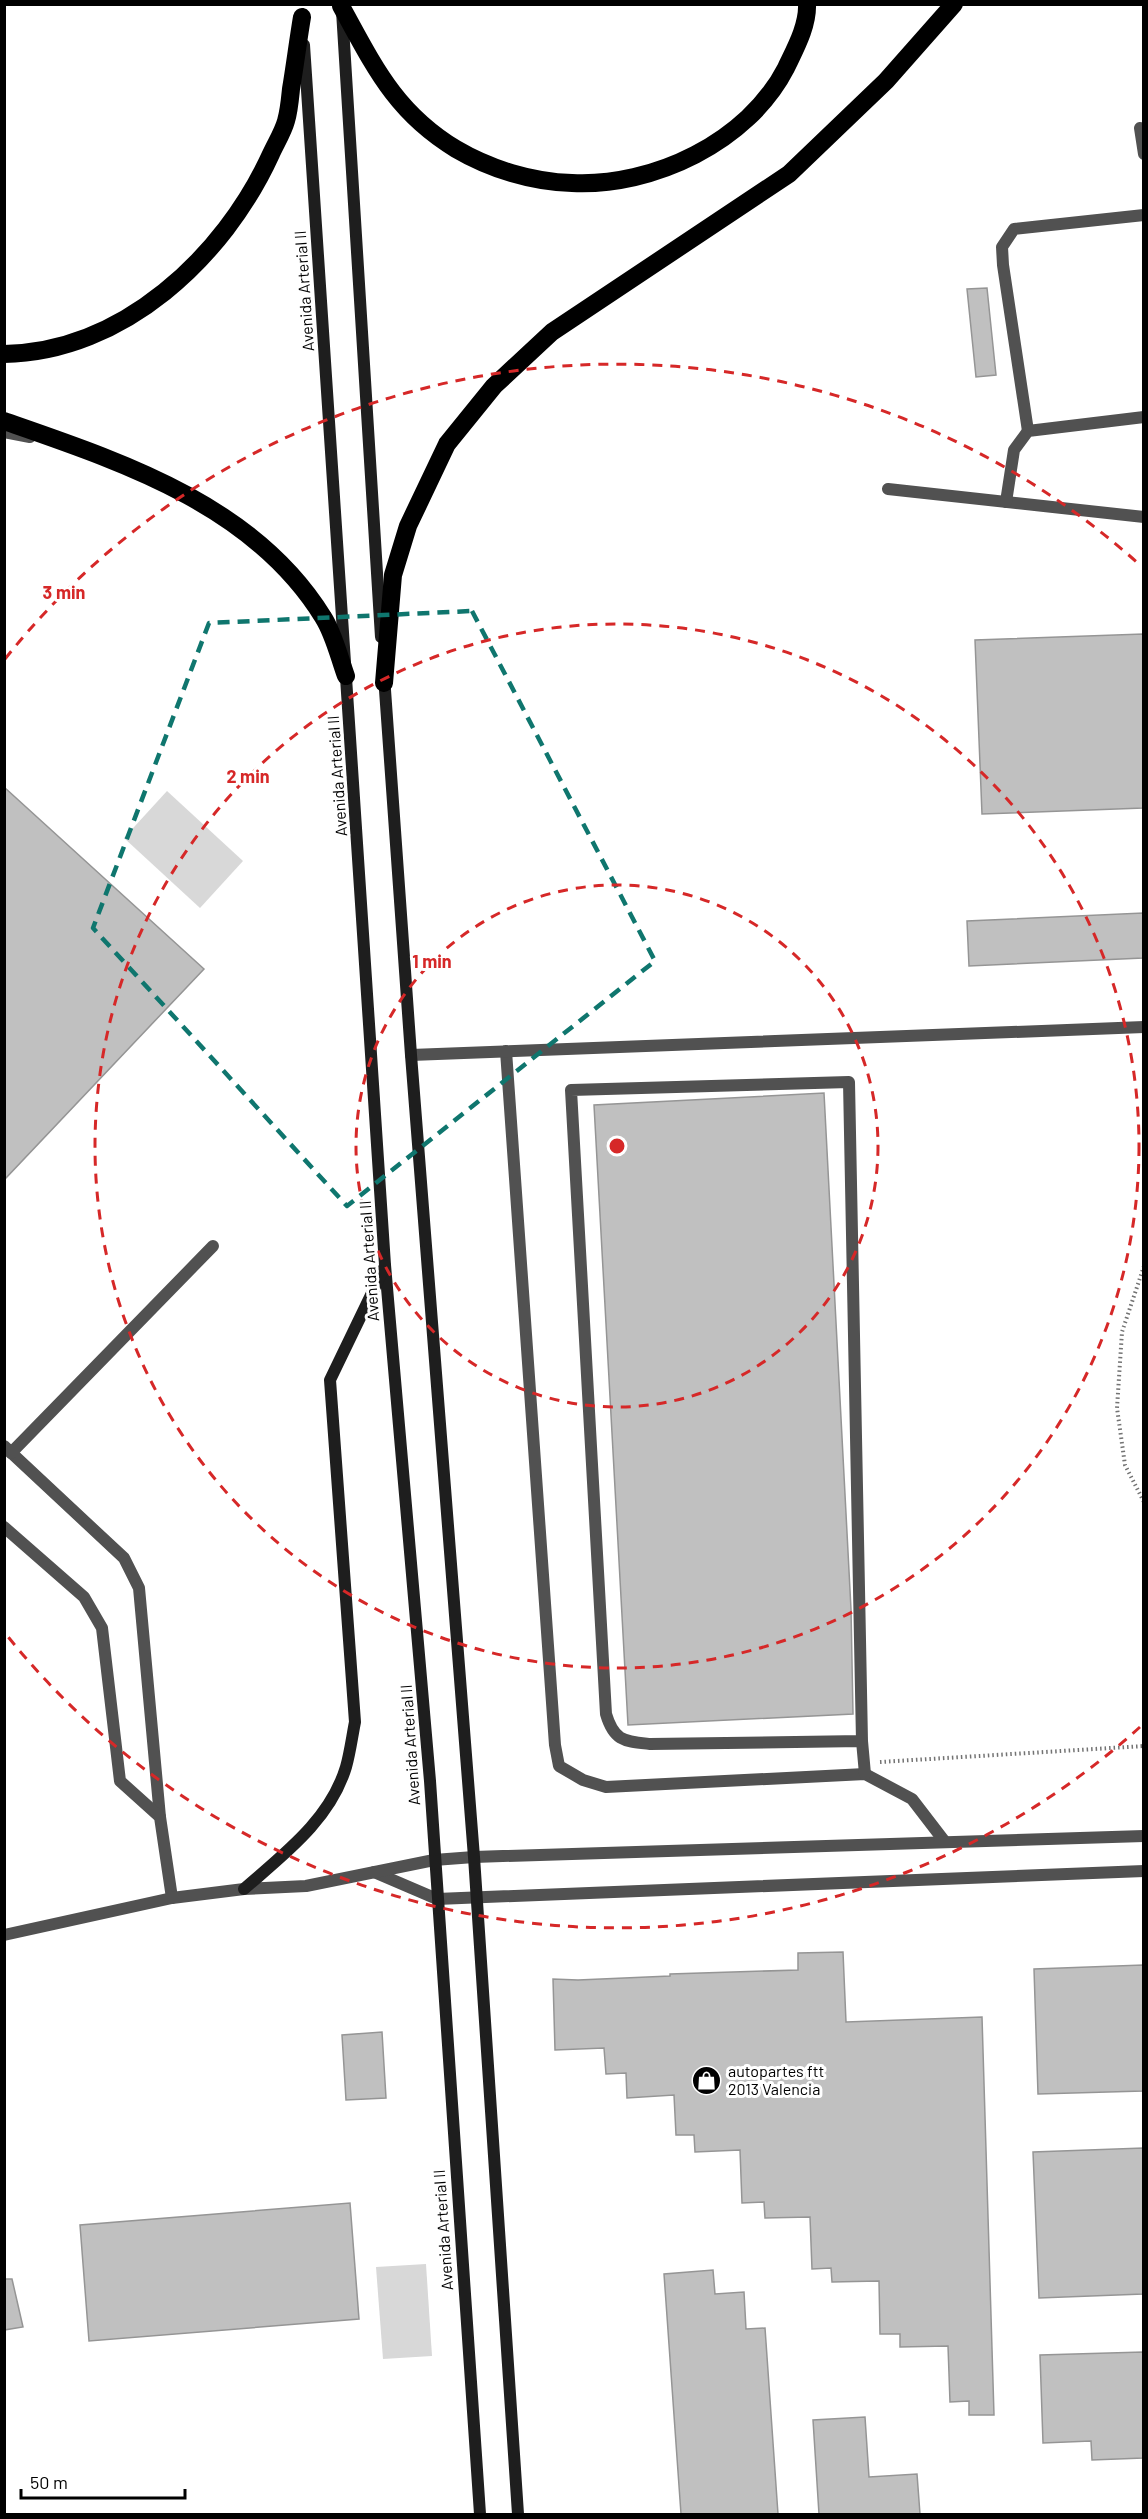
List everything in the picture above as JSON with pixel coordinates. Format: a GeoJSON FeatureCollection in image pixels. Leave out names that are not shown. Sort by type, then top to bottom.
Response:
{"type":"FeatureCollection","features":[{"type":"Feature","properties":{"kind":"highway"},"geometry":{"type":"LineString","coordinates":[[341,5],[388,89],[407,112],[427,129],[456,149],[489,166],[527,177],[573,183],[621,181],[674,164],[718,141],[754,112],[780,80],[798,45],[807,4]]}},
{"type":"Feature","properties":{"kind":"highway"},"geometry":{"type":"LineString","coordinates":[[384,683],[393,575],[408,526],[447,444],[494,386],[552,332],[789,174],[886,81],[954,4]]}},
{"type":"Feature","properties":{"kind":"highway"},"geometry":{"type":"LineString","coordinates":[[4,354],[25,353],[66,344],[106,329],[146,305],[184,276],[215,244],[239,213],[258,180],[286,120],[302,11]]}},
{"type":"Feature","properties":{"kind":"highway"},"geometry":{"type":"LineString","coordinates":[[4,421],[79,447],[165,481],[238,526],[286,567],[324,618],[346,676]]}},
{"type":"Feature","properties":{"kind":"street"},"geometry":{"type":"LineString","coordinates":[[341,5],[384,683],[477,1896],[518,2514]]}},
{"type":"Feature","properties":{"kind":"street","name":"Avenida Arterial II"},"geometry":{"type":"LineString","coordinates":[[302,11],[386,1265],[429,1769],[480,2514]]}},
{"type":"Feature","properties":{"kind":"street"},"geometry":{"type":"LineString","coordinates":[[1140,128],[1143,154]]}},
{"type":"Feature","properties":{"kind":"street"},"geometry":{"type":"LineString","coordinates":[[1006,502],[1014,450],[1028,431],[1002,247],[1014,229],[1143,215]]}},
{"type":"Feature","properties":{"kind":"street"},"geometry":{"type":"LineString","coordinates":[[1028,431],[1143,417]]}},
{"type":"Feature","properties":{"kind":"street"},"geometry":{"type":"LineString","coordinates":[[4,432],[79,447]]}},
{"type":"Feature","properties":{"kind":"street"},"geometry":{"type":"LineString","coordinates":[[888,489],[1143,517]]}},
{"type":"Feature","properties":{"kind":"street"},"geometry":{"type":"LineString","coordinates":[[411,1055],[1143,1027]]}},
{"type":"Feature","properties":{"kind":"street"},"geometry":{"type":"LineString","coordinates":[[506,1051],[555,1744],[560,1766],[583,1779],[606,1787],[865,1769],[912,1799],[945,1842]]}},
{"type":"Feature","properties":{"kind":"street"},"geometry":{"type":"LineString","coordinates":[[862,1741],[650,1744],[624,1741],[611,1731],[606,1714],[571,1090],[849,1082],[862,1741],[865,1769]]}},
{"type":"Feature","properties":{"kind":"street"},"geometry":{"type":"LineString","coordinates":[[172,1898],[160,1817],[139,1588],[124,1558],[8,1450],[213,1246]]}},
{"type":"Feature","properties":{"kind":"street"},"geometry":{"type":"LineString","coordinates":[[244,1889],[291,1848],[326,1811],[346,1768],[355,1722],[330,1380],[386,1265]]}},
{"type":"Feature","properties":{"kind":"street"},"geometry":{"type":"LineString","coordinates":[[4,1527],[84,1597],[102,1628],[120,1781],[160,1817]]}},
{"type":"Feature","properties":{"kind":"street"},"geometry":{"type":"LineString","coordinates":[[4,1935],[172,1898],[244,1889],[306,1886],[434,1860],[1143,1836]]}},
{"type":"Feature","properties":{"kind":"street"},"geometry":{"type":"LineString","coordinates":[[374,1872],[437,1899],[1143,1870]]}},
{"type":"Feature","properties":{"kind":"path"},"geometry":{"type":"LineString","coordinates":[[1143,1266],[1122,1332],[1117,1408],[1125,1465],[1143,1502]]}},
{"type":"Feature","properties":{"kind":"path"},"geometry":{"type":"LineString","coordinates":[[865,1769],[1143,1746]]}},
{"type":"Feature","properties":{"kind":"highlighted area"},"geometry":{"type":"Polygon","coordinates":[[[472,611],[655,961],[347,1206],[93,928],[209,623],[472,611]]]}},
{"type":"Feature","properties":{"kind":"shaded area"},"geometry":{"type":"Polygon","coordinates":[[[167,791],[243,861],[200,908],[124,838],[167,791]]]}},
{"type":"Feature","properties":{"kind":"shaded area"},"geometry":{"type":"Polygon","coordinates":[[[426,2264],[432,2356],[383,2359],[376,2267],[426,2264]]]}},
{"type":"Feature","properties":{"kind":"building"},"geometry":{"type":"Polygon","coordinates":[[[987,288],[996,375],[976,377],[967,289],[987,288]]]}},
{"type":"Feature","properties":{"kind":"building"},"geometry":{"type":"Polygon","coordinates":[[[1143,634],[1143,808],[982,814],[975,640],[1143,634]]]}},
{"type":"Feature","properties":{"kind":"building"},"geometry":{"type":"Polygon","coordinates":[[[4,787],[204,969],[4,1180],[4,787]]]}},
{"type":"Feature","properties":{"kind":"building"},"geometry":{"type":"Polygon","coordinates":[[[1143,913],[1143,958],[969,966],[967,921],[1143,913]]]}},
{"type":"Feature","properties":{"kind":"building"},"geometry":{"type":"Polygon","coordinates":[[[824,1093],[851,1609],[853,1714],[628,1725],[594,1105],[824,1093]]]}},
{"type":"Feature","properties":{"kind":"building"},"geometry":{"type":"Polygon","coordinates":[[[843,1952],[846,2022],[982,2017],[994,2415],[969,2415],[969,2401],[950,2402],[948,2346],[900,2347],[900,2334],[880,2334],[879,2281],[832,2282],[831,2268],[812,2269],[810,2217],[765,2218],[764,2202],[742,2203],[740,2150],[695,2152],[694,2135],[676,2135],[674,2095],[627,2098],[626,2073],[606,2074],[604,2048],[555,2050],[553,1979],[578,1980],[670,1976],[670,1974],[798,1970],[798,1953],[843,1952]]]}},
{"type":"Feature","properties":{"kind":"building"},"geometry":{"type":"Polygon","coordinates":[[[1143,1965],[1143,2091],[1038,2094],[1034,1969],[1143,1965]]]}},
{"type":"Feature","properties":{"kind":"building"},"geometry":{"type":"Polygon","coordinates":[[[382,2032],[386,2098],[346,2100],[342,2035],[382,2032]]]}},
{"type":"Feature","properties":{"kind":"building"},"geometry":{"type":"Polygon","coordinates":[[[1143,2148],[1143,2294],[1039,2298],[1033,2152],[1143,2148]]]}},
{"type":"Feature","properties":{"kind":"building"},"geometry":{"type":"Polygon","coordinates":[[[350,2203],[359,2319],[89,2341],[80,2225],[350,2203]]]}},
{"type":"Feature","properties":{"kind":"building"},"geometry":{"type":"Polygon","coordinates":[[[713,2270],[715,2294],[744,2292],[746,2329],[765,2328],[778,2514],[681,2514],[664,2274],[713,2270]]]}},
{"type":"Feature","properties":{"kind":"building"},"geometry":{"type":"Polygon","coordinates":[[[4,2279],[12,2279],[23,2327],[4,2330],[4,2279]]]}},
{"type":"Feature","properties":{"kind":"building"},"geometry":{"type":"Polygon","coordinates":[[[1143,2352],[1143,2458],[1092,2460],[1091,2441],[1043,2443],[1040,2355],[1143,2352]]]}},
{"type":"Feature","properties":{"kind":"building"},"geometry":{"type":"Polygon","coordinates":[[[865,2417],[869,2477],[917,2474],[920,2514],[819,2514],[813,2420],[865,2417]]]}},
{"type":"Feature","properties":{"kind":"place","name":"autopartes ftt 2013 Valencia"},"geometry":{"type":"Point","coordinates":[707,2080]}}]}
